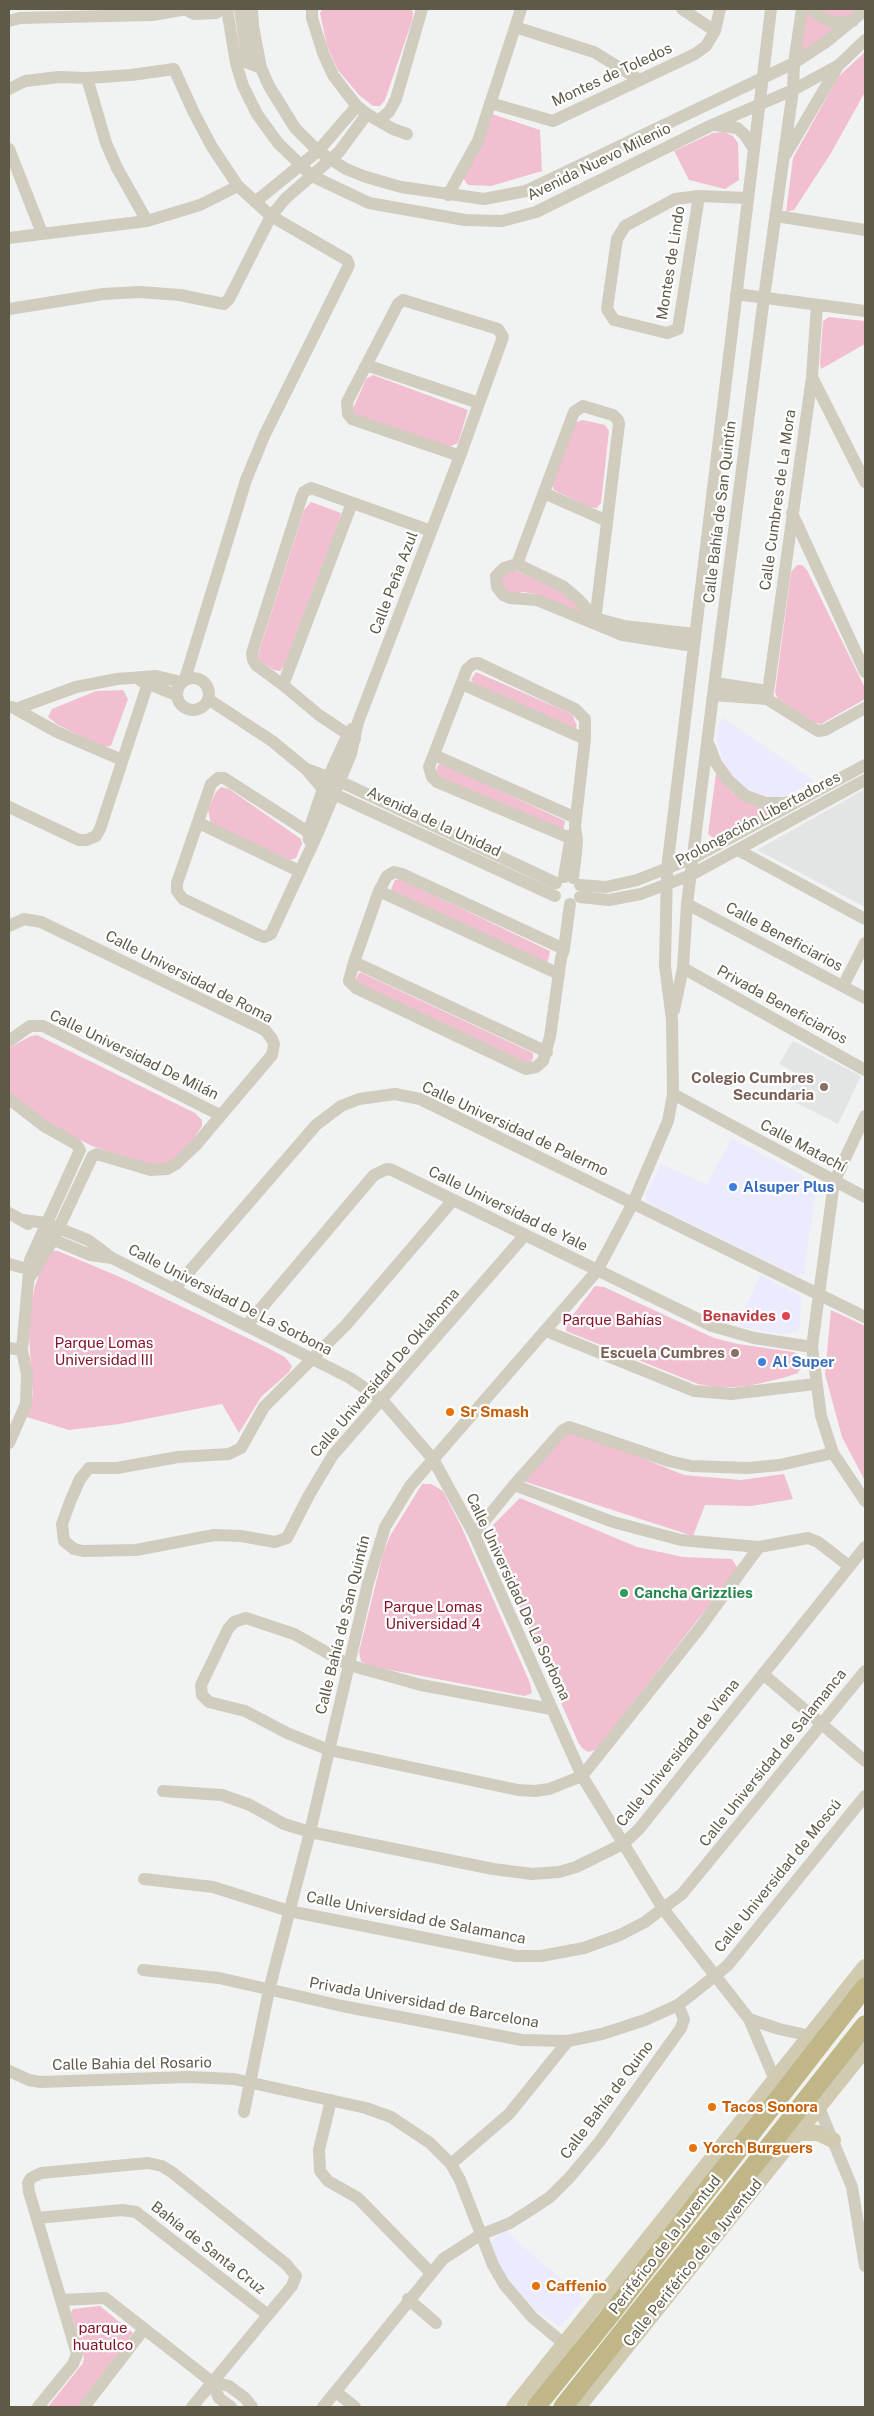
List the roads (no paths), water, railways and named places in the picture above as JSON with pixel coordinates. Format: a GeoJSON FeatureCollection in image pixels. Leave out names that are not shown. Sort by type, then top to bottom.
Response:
{"type":"FeatureCollection","features":[{"type":"Feature","properties":{"kind":"highway","name":"Periférico de la Juventud"},"geometry":{"type":"LineString","coordinates":[[536,2407],[571,2350],[780,2084],[816,2040],[864,1987]]}},
{"type":"Feature","properties":{"kind":"highway","name":"Periférico de la Juventud"},"geometry":{"type":"LineString","coordinates":[[564,2407],[865,2025]]}},
{"type":"Feature","properties":{"kind":"highway"},"geometry":{"type":"LineString","coordinates":[[843,2052],[865,2032]]}},
{"type":"Feature","properties":{"kind":"main road"},"geometry":{"type":"LineString","coordinates":[[816,2040],[865,1966]]}},
{"type":"Feature","properties":{"kind":"main road","name":"Calle Periférico de la Juventud"},"geometry":{"type":"LineString","coordinates":[[578,2407],[818,2105],[865,2049]]}},
{"type":"Feature","properties":{"kind":"main road"},"geometry":{"type":"LineString","coordinates":[[796,2133],[818,2133],[833,2140]]}},
{"type":"Feature","properties":{"kind":"main road"},"geometry":{"type":"LineString","coordinates":[[514,2407],[571,2350]]}},
{"type":"Feature","properties":{"kind":"street"},"geometry":{"type":"LineString","coordinates":[[17,16],[152,15],[187,9],[194,14],[216,13],[222,9]]}},
{"type":"Feature","properties":{"kind":"street","name":"Avenida Nuevo Milenio"},"geometry":{"type":"LineString","coordinates":[[227,9],[236,63],[243,86],[257,114],[278,143],[312,176],[369,203],[465,220],[502,221],[536,212],[559,202],[760,102],[793,90],[839,64],[865,40]]}},
{"type":"Feature","properties":{"kind":"street"},"geometry":{"type":"LineString","coordinates":[[240,9],[248,63],[261,68]]}},
{"type":"Feature","properties":{"kind":"street","name":"Avenida Nuevo Milenio"},"geometry":{"type":"LineString","coordinates":[[252,9],[253,26],[261,68],[283,112],[295,128],[330,161],[366,177],[401,187],[484,199],[526,191],[794,63],[854,21],[865,10]]}},
{"type":"Feature","properties":{"kind":"street"},"geometry":{"type":"LineString","coordinates":[[312,9],[312,18],[323,53],[333,75],[357,106],[394,129],[407,134]]}},
{"type":"Feature","properties":{"kind":"street"},"geometry":{"type":"LineString","coordinates":[[9,309],[103,294],[140,292],[180,296],[224,304],[229,299],[271,216],[286,198],[330,161],[373,117],[389,112],[396,98],[422,9]]}},
{"type":"Feature","properties":{"kind":"street"},"geometry":{"type":"LineString","coordinates":[[448,195],[478,141],[521,9]]}},
{"type":"Feature","properties":{"kind":"street"},"geometry":{"type":"LineString","coordinates":[[682,9],[715,31]]}},
{"type":"Feature","properties":{"kind":"street","name":"Montes de Toledos"},"geometry":{"type":"LineString","coordinates":[[490,103],[553,121],[638,79],[695,54],[706,46],[715,31],[720,9]]}},
{"type":"Feature","properties":{"kind":"street","name":"Calle Bahía de San Quintín"},"geometry":{"type":"LineString","coordinates":[[244,2112],[269,1990],[310,1832],[368,1584],[385,1527],[410,1486],[596,1271],[633,1203],[664,1130],[673,1094],[672,1020],[665,966],[666,869],[771,9]]}},
{"type":"Feature","properties":{"kind":"street","name":"Calle Bahía de San Quintín"},"geometry":{"type":"LineString","coordinates":[[672,1020],[683,968],[687,904],[802,9]]}},
{"type":"Feature","properties":{"kind":"street"},"geometry":{"type":"LineString","coordinates":[[812,9],[818,15],[831,22],[854,21]]}},
{"type":"Feature","properties":{"kind":"street"},"geometry":{"type":"LineString","coordinates":[[515,27],[594,52],[638,79]]}},
{"type":"Feature","properties":{"kind":"street"},"geometry":{"type":"LineString","coordinates":[[782,160],[839,64]]}},
{"type":"Feature","properties":{"kind":"street"},"geometry":{"type":"LineString","coordinates":[[9,89],[26,81],[59,76],[87,78],[131,76],[178,65],[194,113],[238,186],[271,216],[347,260],[350,265],[265,434],[246,480],[183,681],[176,695]]}},
{"type":"Feature","properties":{"kind":"street"},"geometry":{"type":"LineString","coordinates":[[87,78],[106,143],[117,168],[147,221]]}},
{"type":"Feature","properties":{"kind":"street"},"geometry":{"type":"LineString","coordinates":[[255,202],[302,166],[318,151],[357,106]]}},
{"type":"Feature","properties":{"kind":"street"},"geometry":{"type":"LineString","coordinates":[[712,125],[737,128],[744,134],[754,149]]}},
{"type":"Feature","properties":{"kind":"street"},"geometry":{"type":"LineString","coordinates":[[9,149],[42,233]]}},
{"type":"Feature","properties":{"kind":"street"},"geometry":{"type":"LineString","coordinates":[[9,238],[147,221],[200,205],[238,186]]}},
{"type":"Feature","properties":{"kind":"street","name":"Montes de Lindo"},"geometry":{"type":"LineString","coordinates":[[699,196],[678,329],[667,332],[614,320],[607,309],[619,233],[625,226],[669,202],[699,196],[747,198]]}},
{"type":"Feature","properties":{"kind":"street"},"geometry":{"type":"LineString","coordinates":[[776,216],[865,230]]}},
{"type":"Feature","properties":{"kind":"street"},"geometry":{"type":"LineString","coordinates":[[736,294],[865,312]]}},
{"type":"Feature","properties":{"kind":"street","name":"Calle Peña Azul"},"geometry":{"type":"LineString","coordinates":[[199,823],[176,887],[180,896],[259,935],[268,936],[275,930],[328,792],[358,722],[460,456],[503,339],[502,333],[498,329],[403,300],[398,304],[346,406],[348,414],[352,418],[460,456]]}},
{"type":"Feature","properties":{"kind":"street","name":"Calle Cumbres de La Mora"},"geometry":{"type":"LineString","coordinates":[[767,695],[812,376],[817,305]]}},
{"type":"Feature","properties":{"kind":"street"},"geometry":{"type":"LineString","coordinates":[[366,365],[479,403]]}},
{"type":"Feature","properties":{"kind":"street"},"geometry":{"type":"LineString","coordinates":[[812,376],[865,482]]}},
{"type":"Feature","properties":{"kind":"street"},"geometry":{"type":"LineString","coordinates":[[517,564],[576,410],[583,406],[613,415],[619,424],[605,520],[595,621]]}},
{"type":"Feature","properties":{"kind":"street"},"geometry":{"type":"LineString","coordinates":[[351,738],[256,665],[252,657],[302,496],[310,488],[431,531]]}},
{"type":"Feature","properties":{"kind":"street"},"geometry":{"type":"LineString","coordinates":[[544,493],[605,520]]}},
{"type":"Feature","properties":{"kind":"street"},"geometry":{"type":"LineString","coordinates":[[283,685],[352,503]]}},
{"type":"Feature","properties":{"kind":"street"},"geometry":{"type":"LineString","coordinates":[[792,513],[865,672]]}},
{"type":"Feature","properties":{"kind":"street"},"geometry":{"type":"LineString","coordinates":[[595,621],[579,600],[564,587],[517,564],[504,568],[496,576],[497,587],[503,595],[515,599],[537,600],[595,621],[694,640]]}},
{"type":"Feature","properties":{"kind":"street"},"geometry":{"type":"LineString","coordinates":[[561,952],[402,874],[390,874],[379,891],[349,977],[352,986],[526,1069],[536,1068],[547,1052],[559,974],[585,739],[585,718],[579,711],[478,663],[473,664],[467,669],[429,771],[437,782],[573,840]]}},
{"type":"Feature","properties":{"kind":"street"},"geometry":{"type":"LineString","coordinates":[[12,707],[76,687],[117,679],[145,680],[163,676],[183,681],[194,677],[203,681],[208,690],[208,699],[201,707],[191,710],[181,705],[176,695],[145,680]]}},
{"type":"Feature","properties":{"kind":"street"},"geometry":{"type":"LineString","coordinates":[[9,807],[79,840],[92,838],[100,829],[145,680]]}},
{"type":"Feature","properties":{"kind":"street"},"geometry":{"type":"LineString","coordinates":[[462,684],[585,739]]}},
{"type":"Feature","properties":{"kind":"street"},"geometry":{"type":"LineString","coordinates":[[714,689],[767,695],[818,731],[825,730],[865,708]]}},
{"type":"Feature","properties":{"kind":"street","name":"Avenida de la Unidad"},"geometry":{"type":"LineString","coordinates":[[208,699],[272,741],[306,769],[328,792],[384,818],[567,890],[610,900],[641,894],[666,885]]}},
{"type":"Feature","properties":{"kind":"street"},"geometry":{"type":"LineString","coordinates":[[12,707],[57,732],[122,760]]}},
{"type":"Feature","properties":{"kind":"street"},"geometry":{"type":"LineString","coordinates":[[708,743],[716,763],[728,780],[746,796],[765,803],[784,803],[806,797],[813,809]]}},
{"type":"Feature","properties":{"kind":"street"},"geometry":{"type":"LineString","coordinates":[[434,754],[576,822]]}},
{"type":"Feature","properties":{"kind":"street","name":"Prolongación Libertadores"},"geometry":{"type":"LineString","coordinates":[[666,869],[693,858],[865,764]]}},
{"type":"Feature","properties":{"kind":"street","name":"Avenida de la Unidad"},"geometry":{"type":"LineString","coordinates":[[306,769],[334,779],[389,804],[567,890],[606,887],[637,880],[666,869]]}},
{"type":"Feature","properties":{"kind":"street"},"geometry":{"type":"LineString","coordinates":[[299,871],[199,823],[211,784],[215,779],[221,778],[311,839]]}},
{"type":"Feature","properties":{"kind":"street","name":"Prolongación Libertadores"},"geometry":{"type":"LineString","coordinates":[[666,885],[738,850],[865,780]]}},
{"type":"Feature","properties":{"kind":"street"},"geometry":{"type":"LineString","coordinates":[[384,818],[389,804]]}},
{"type":"Feature","properties":{"kind":"street"},"geometry":{"type":"LineString","coordinates":[[738,850],[865,918]]}},
{"type":"Feature","properties":{"kind":"street"},"geometry":{"type":"LineString","coordinates":[[379,891],[559,974]]}},
{"type":"Feature","properties":{"kind":"street","name":"Calle Beneficiarios"},"geometry":{"type":"LineString","coordinates":[[687,904],[865,998]]}},
{"type":"Feature","properties":{"kind":"street","name":"Calle Universidad de Roma"},"geometry":{"type":"LineString","coordinates":[[9,926],[29,918],[41,922],[269,1034],[274,1044],[272,1055],[220,1115]]}},
{"type":"Feature","properties":{"kind":"street"},"geometry":{"type":"LineString","coordinates":[[843,986],[865,943]]}},
{"type":"Feature","properties":{"kind":"street"},"geometry":{"type":"LineString","coordinates":[[354,962],[547,1052]]}},
{"type":"Feature","properties":{"kind":"street","name":"Privada Beneficiarios"},"geometry":{"type":"LineString","coordinates":[[683,968],[865,1070]]}},
{"type":"Feature","properties":{"kind":"street","name":"Calle Universidad De Milán"},"geometry":{"type":"LineString","coordinates":[[9,1041],[30,1026],[43,1026],[220,1115]]}},
{"type":"Feature","properties":{"kind":"street","name":"Calle Universidad de Palermo"},"geometry":{"type":"LineString","coordinates":[[175,1288],[316,1125],[341,1106],[359,1099],[395,1094],[420,1099],[865,1317]]}},
{"type":"Feature","properties":{"kind":"street","name":"Calle Matachí"},"geometry":{"type":"LineString","coordinates":[[673,1094],[865,1198]]}},
{"type":"Feature","properties":{"kind":"street"},"geometry":{"type":"LineString","coordinates":[[9,1099],[44,1126],[76,1144],[80,1150],[43,1228],[31,1272],[22,1350],[26,1374],[26,1404],[10,1438]]}},
{"type":"Feature","properties":{"kind":"street"},"geometry":{"type":"LineString","coordinates":[[31,1272],[53,1240],[91,1159],[97,1154],[142,1168],[167,1169],[185,1157],[220,1115]]}},
{"type":"Feature","properties":{"kind":"street"},"geometry":{"type":"LineString","coordinates":[[865,1116],[834,1182],[812,1347],[815,1384],[821,1416],[833,1453],[865,1501]]}},
{"type":"Feature","properties":{"kind":"street","name":"Calle Universidad de Yale"},"geometry":{"type":"LineString","coordinates":[[248,1325],[374,1175],[381,1170],[392,1170],[712,1326],[754,1338],[812,1347]]}},
{"type":"Feature","properties":{"kind":"street"},"geometry":{"type":"LineString","coordinates":[[313,1360],[346,1325],[453,1200]]}},
{"type":"Feature","properties":{"kind":"street","name":"Calle Universidad De La Sorbona"},"geometry":{"type":"LineString","coordinates":[[9,1213],[43,1228],[58,1228],[92,1242],[112,1258],[175,1288],[350,1378],[382,1400],[433,1459],[474,1534],[582,1776],[664,1910],[749,2019],[780,2084]]}},
{"type":"Feature","properties":{"kind":"street","name":"Calle Universidad De La Sorbona"},"geometry":{"type":"LineString","coordinates":[[43,1228],[53,1240],[99,1257],[112,1258]]}},
{"type":"Feature","properties":{"kind":"street","name":"Calle Universidad De Oklahoma"},"geometry":{"type":"LineString","coordinates":[[313,1360],[264,1406],[245,1444],[235,1452],[178,1457],[117,1468],[90,1468],[78,1484],[62,1524],[64,1540],[70,1546],[83,1551],[136,1550],[214,1535],[241,1536],[275,1542],[284,1540],[290,1536],[309,1494],[333,1455],[525,1235]]}},
{"type":"Feature","properties":{"kind":"street"},"geometry":{"type":"LineString","coordinates":[[9,1264],[31,1272]]}},
{"type":"Feature","properties":{"kind":"street"},"geometry":{"type":"LineString","coordinates":[[546,1331],[694,1391],[731,1394],[815,1384]]}},
{"type":"Feature","properties":{"kind":"street"},"geometry":{"type":"LineString","coordinates":[[9,1348],[22,1350]]}},
{"type":"Feature","properties":{"kind":"street"},"geometry":{"type":"LineString","coordinates":[[474,1534],[563,1430],[572,1426],[669,1461],[691,1466],[748,1468],[780,1466],[833,1453]]}},
{"type":"Feature","properties":{"kind":"street"},"geometry":{"type":"LineString","coordinates":[[514,1485],[648,1533],[718,1545],[759,1547],[808,1538],[818,1542],[848,1566]]}},
{"type":"Feature","properties":{"kind":"street"},"geometry":{"type":"LineString","coordinates":[[551,1709],[421,1685],[349,1665],[294,1634],[255,1620],[240,1619],[231,1624],[201,1685],[205,1700],[214,1705],[245,1712],[287,1733],[329,1750],[518,1790],[535,1791],[549,1789],[582,1776],[699,1629],[759,1547]]}},
{"type":"Feature","properties":{"kind":"street","name":"Calle Universidad de Viena"},"geometry":{"type":"LineString","coordinates":[[164,1791],[222,1795],[235,1798],[284,1824],[310,1832],[493,1869],[532,1874],[559,1872],[576,1867],[623,1844],[639,1829],[865,1547]]}},
{"type":"Feature","properties":{"kind":"street","name":"Calle Universidad de Salamanca"},"geometry":{"type":"LineString","coordinates":[[144,1879],[188,1883],[228,1890],[289,1911],[516,1956],[541,1956],[584,1948],[620,1935],[664,1910],[682,1894],[865,1672]]}},
{"type":"Feature","properties":{"kind":"street"},"geometry":{"type":"LineString","coordinates":[[763,1674],[865,1761]]}},
{"type":"Feature","properties":{"kind":"street","name":"Calle Universidad de Moscú"},"geometry":{"type":"LineString","coordinates":[[715,1976],[728,1965],[865,1796]]}},
{"type":"Feature","properties":{"kind":"street","name":"Privada Universidad de Barcelona"},"geometry":{"type":"LineString","coordinates":[[143,1970],[189,1973],[342,2006],[522,2040],[568,2041],[602,2034],[645,2020],[678,2005],[715,1976]]}},
{"type":"Feature","properties":{"kind":"street","name":"Calle Bahía de Quino"},"geometry":{"type":"LineString","coordinates":[[323,2407],[442,2258],[480,2235],[510,2223],[529,2211],[550,2196],[570,2176],[600,2141],[680,2028],[683,2015],[678,2005]]}},
{"type":"Feature","properties":{"kind":"street"},"geometry":{"type":"LineString","coordinates":[[749,2019],[816,2040]]}},
{"type":"Feature","properties":{"kind":"street"},"geometry":{"type":"LineString","coordinates":[[451,2164],[510,2114],[568,2041]]}},
{"type":"Feature","properties":{"kind":"street","name":"Calle Bahia del Rosario"},"geometry":{"type":"LineString","coordinates":[[9,2071],[29,2080],[40,2082],[188,2077],[249,2082],[366,2108],[391,2117],[430,2143],[451,2164],[464,2189],[480,2235],[494,2265],[514,2299],[550,2334],[571,2350]]}},
{"type":"Feature","properties":{"kind":"street"},"geometry":{"type":"LineString","coordinates":[[331,2100],[319,2150],[320,2172],[328,2181],[358,2198],[430,2272]]}},
{"type":"Feature","properties":{"kind":"street"},"geometry":{"type":"LineString","coordinates":[[818,2105],[852,2188],[865,2266]]}},
{"type":"Feature","properties":{"kind":"street"},"geometry":{"type":"LineString","coordinates":[[38,2407],[76,2359],[77,2354],[28,2187],[31,2178],[35,2175],[148,2162],[162,2166],[294,2272],[296,2276],[292,2286],[192,2407]]}},
{"type":"Feature","properties":{"kind":"street"},"geometry":{"type":"LineString","coordinates":[[852,2188],[865,2186]]}},
{"type":"Feature","properties":{"kind":"street","name":"Bahía de Santa Cruz"},"geometry":{"type":"LineString","coordinates":[[37,2218],[122,2210],[136,2212],[268,2315]]}},
{"type":"Feature","properties":{"kind":"street"},"geometry":{"type":"LineString","coordinates":[[61,2300],[105,2298],[212,2382],[230,2386],[245,2398],[252,2407]]}},
{"type":"Feature","properties":{"kind":"street"},"geometry":{"type":"LineString","coordinates":[[408,2299],[436,2323]]}},
{"type":"Feature","properties":{"kind":"street"},"geometry":{"type":"LineString","coordinates":[[84,2407],[144,2329]]}},
{"type":"Feature","properties":{"kind":"street"},"geometry":{"type":"LineString","coordinates":[[212,2382],[219,2398],[231,2407]]}},
{"type":"Feature","properties":{"kind":"street"},"geometry":{"type":"LineString","coordinates":[[336,2392],[355,2407]]}},
{"type":"Feature","properties":{"kind":"place","name":"Colegio Cumbres Secundaria"},"geometry":{"type":"Point","coordinates":[824,1087]}},
{"type":"Feature","properties":{"kind":"place","name":"Alsuper Plus"},"geometry":{"type":"Point","coordinates":[733,1187]}},
{"type":"Feature","properties":{"kind":"place","name":"Benavides"},"geometry":{"type":"Point","coordinates":[786,1316]}},
{"type":"Feature","properties":{"kind":"place","name":"Escuela Cumbres"},"geometry":{"type":"Point","coordinates":[735,1353]}},
{"type":"Feature","properties":{"kind":"place","name":"Al Super"},"geometry":{"type":"Point","coordinates":[762,1362]}},
{"type":"Feature","properties":{"kind":"place","name":"Sr Smash"},"geometry":{"type":"Point","coordinates":[450,1412]}},
{"type":"Feature","properties":{"kind":"place","name":"Cancha Grizzlies"},"geometry":{"type":"Point","coordinates":[624,1593]}},
{"type":"Feature","properties":{"kind":"place","name":"Tacos Sonora"},"geometry":{"type":"Point","coordinates":[712,2107]}},
{"type":"Feature","properties":{"kind":"place","name":"Yorch Burguers"},"geometry":{"type":"Point","coordinates":[693,2148]}},
{"type":"Feature","properties":{"kind":"place","name":"Caffenio"},"geometry":{"type":"Point","coordinates":[536,2286]}},
{"type":"Feature","properties":{"kind":"park label","name":"Parque Bahías"},"geometry":{"type":"Point","coordinates":[612,1320]}},
{"type":"Feature","properties":{"kind":"park label","name":"Parque Lomas Universidad III"},"geometry":{"type":"Point","coordinates":[104,1352]}},
{"type":"Feature","properties":{"kind":"park label","name":"Parque Lomas Universidad 4"},"geometry":{"type":"Point","coordinates":[433,1616]}},
{"type":"Feature","properties":{"kind":"park label","name":"parque huatulco"},"geometry":{"type":"Point","coordinates":[103,2336]}}]}
